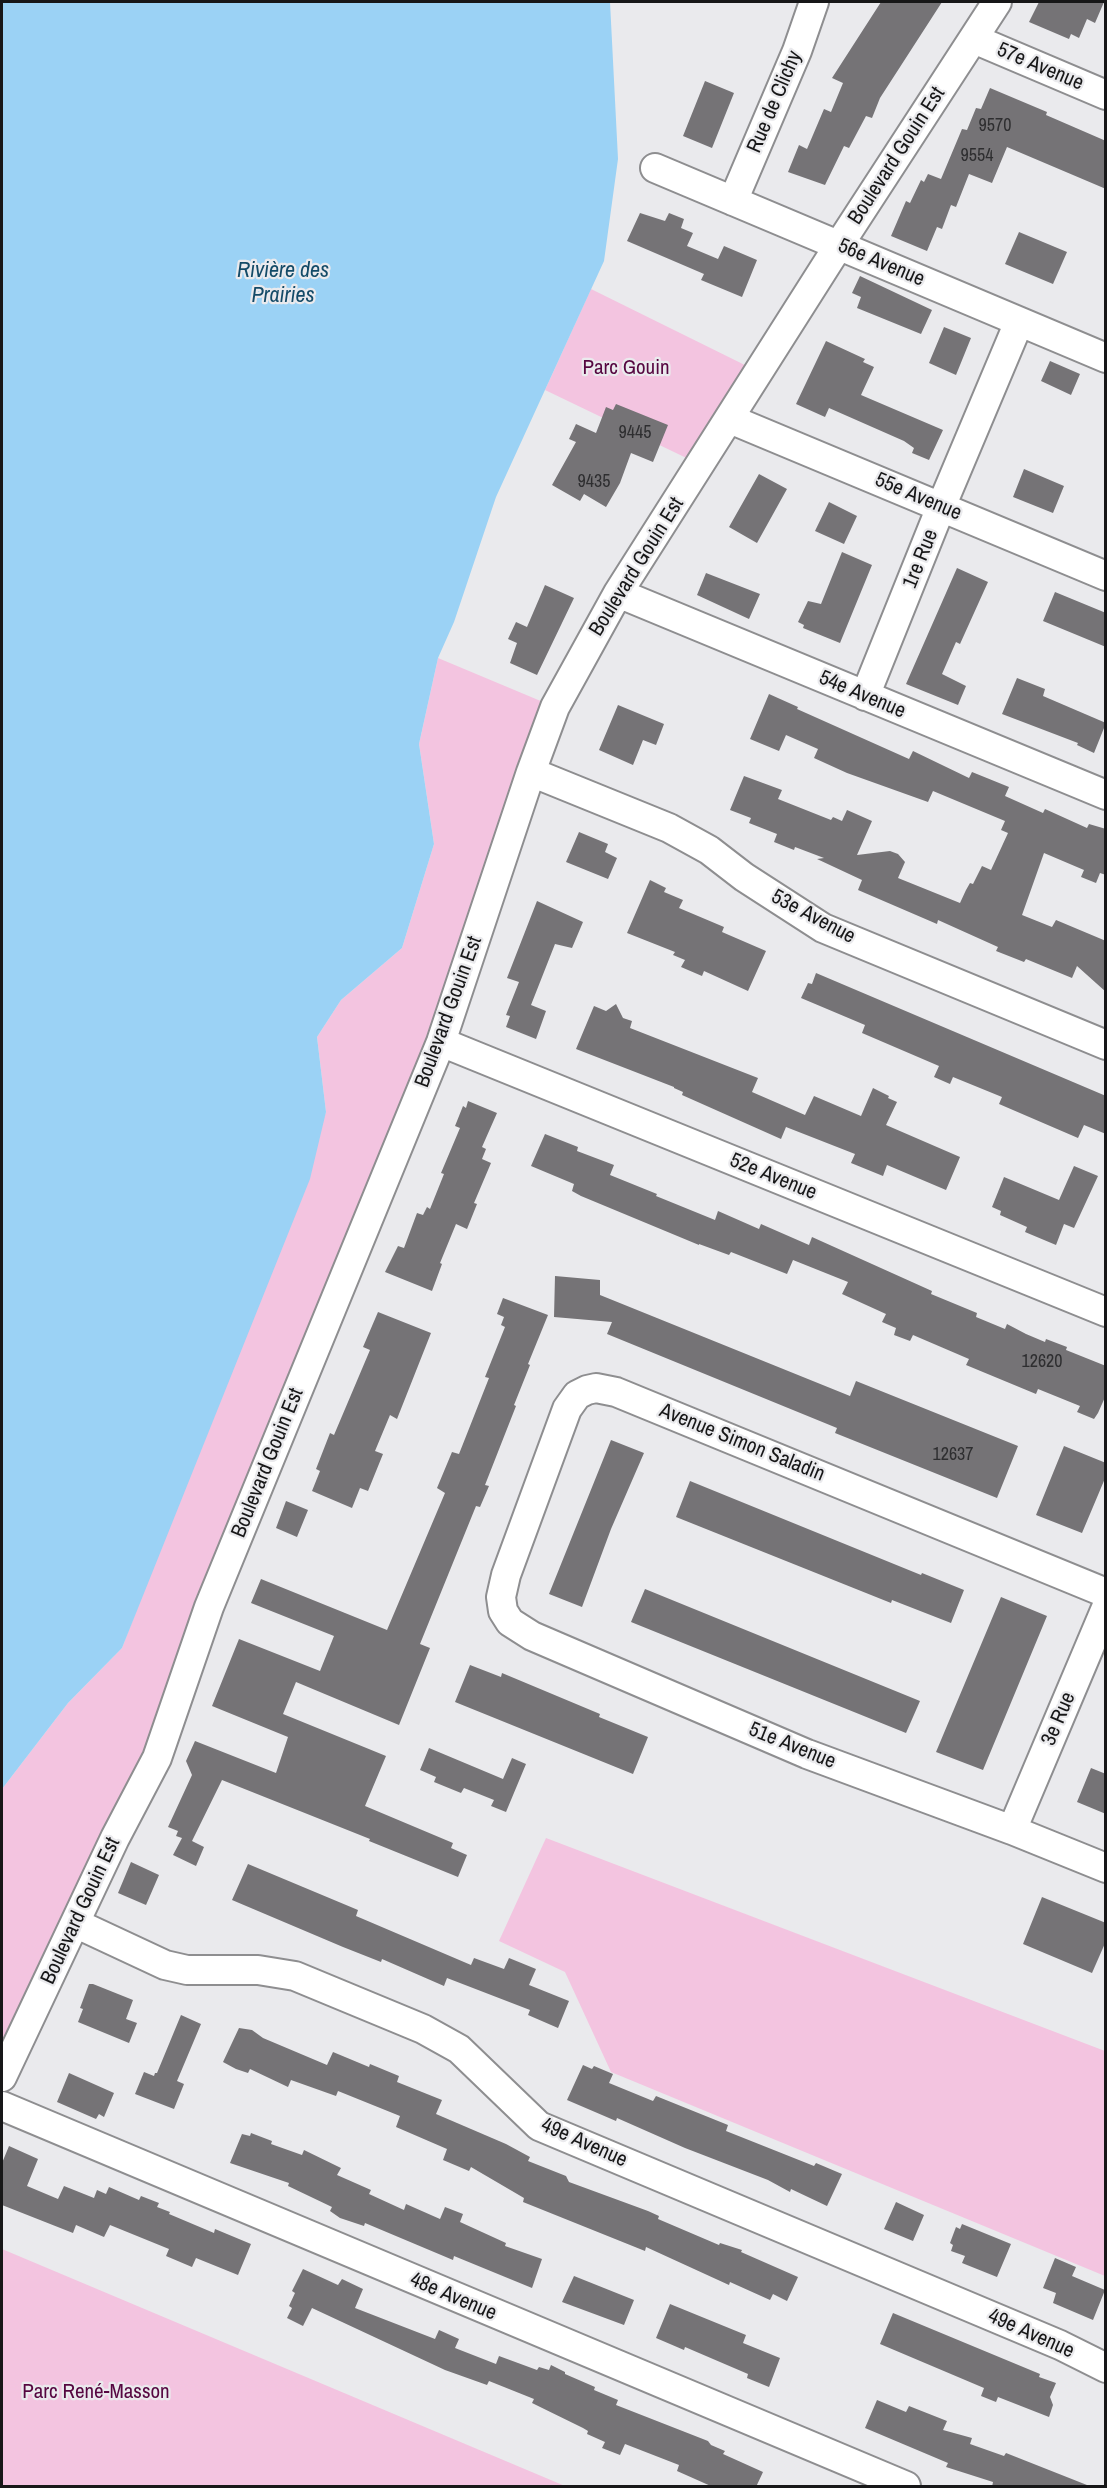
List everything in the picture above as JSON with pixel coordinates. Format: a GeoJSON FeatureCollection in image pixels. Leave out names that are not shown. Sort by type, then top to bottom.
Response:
{"type":"FeatureCollection","features":[{"type":"Feature","properties":{"kind":"street","name":"Rue de Clichy"},"geometry":{"type":"LineString","coordinates":[[733,201],[797,51],[814,2]]}},
{"type":"Feature","properties":{"kind":"street","name":"Boulevard Gouin Est"},"geometry":{"type":"LineString","coordinates":[[2,2077],[115,1838],[157,1758],[209,1607],[441,1042],[555,707],[618,593],[839,245],[997,2]]}},
{"type":"Feature","properties":{"kind":"street","name":"57e Avenue"},"geometry":{"type":"LineString","coordinates":[[974,39],[1106,95]]}},
{"type":"Feature","properties":{"kind":"street","name":"56e Avenue"},"geometry":{"type":"LineString","coordinates":[[655,168],[1106,358]]}},
{"type":"Feature","properties":{"kind":"street","name":"1re Rue"},"geometry":{"type":"LineString","coordinates":[[865,696],[1019,322]]}},
{"type":"Feature","properties":{"kind":"street","name":"55e Avenue"},"geometry":{"type":"LineString","coordinates":[[730,418],[1106,576]]}},
{"type":"Feature","properties":{"kind":"street","name":"54e Avenue"},"geometry":{"type":"LineString","coordinates":[[618,593],[1106,795]]}},
{"type":"Feature","properties":{"kind":"street","name":"53e Avenue"},"geometry":{"type":"LineString","coordinates":[[531,772],[669,828],[709,850],[744,877],[823,928],[1106,1045]]}},
{"type":"Feature","properties":{"kind":"street","name":"52e Avenue"},"geometry":{"type":"LineString","coordinates":[[441,1042],[1106,1311]]}},
{"type":"Feature","properties":{"kind":"street","name":"Avenue Simon Saladin"},"geometry":{"type":"LineString","coordinates":[[501,1597],[506,1575],[567,1409],[578,1395],[596,1388],[616,1392],[1106,1593]]}},
{"type":"Feature","properties":{"kind":"street","name":"51e Avenue"},"geometry":{"type":"LineString","coordinates":[[501,1597],[503,1611],[510,1622],[532,1636],[807,1754],[1012,1830],[1106,1868]]}},
{"type":"Feature","properties":{"kind":"street","name":"3e Rue"},"geometry":{"type":"LineString","coordinates":[[1012,1830],[1106,1608]]}},
{"type":"Feature","properties":{"kind":"street","name":"49e Avenue"},"geometry":{"type":"LineString","coordinates":[[75,1923],[165,1965],[187,1970],[258,1970],[295,1976],[423,2029],[459,2049],[539,2126],[1060,2345],[1106,2368]]}},
{"type":"Feature","properties":{"kind":"street","name":"48e Avenue"},"geometry":{"type":"LineString","coordinates":[[2,2106],[906,2487]]}},
{"type":"Feature","properties":{"kind":"green space","name":"Parc Gouin"},"geometry":{"type":"Polygon","coordinates":[[[591,289],[759,372],[701,465],[545,390],[591,289]]]}},
{"type":"Feature","properties":{"kind":"green space"},"geometry":{"type":"Polygon","coordinates":[[[438,658],[555,707],[157,1758],[2,2077],[2,1789],[68,1703],[122,1648],[326,1112],[317,1037],[341,1000],[402,948],[434,844],[419,744],[438,658]]]}},
{"type":"Feature","properties":{"kind":"green space"},"geometry":{"type":"Polygon","coordinates":[[[546,1838],[1105,2051],[1105,2276],[611,2072],[565,1972],[499,1941],[546,1838]]]}},
{"type":"Feature","properties":{"kind":"green space","name":"Parc René-Masson"},"geometry":{"type":"Polygon","coordinates":[[[2,2249],[565,2486],[2,2486],[2,2249]]]}},
{"type":"Feature","properties":{"kind":"water","name":"Rivière des Prairies"},"geometry":{"type":"Polygon","coordinates":[[[2,2],[610,2],[618,159],[604,261],[496,497],[454,622],[438,658],[419,744],[434,844],[402,948],[341,1000],[317,1037],[326,1112],[310,1179],[122,1648],[68,1703],[2,1789],[2,2]]]}},
{"type":"Feature","properties":{"kind":"building"},"geometry":{"type":"Polygon","coordinates":[[[881,2],[942,2],[880,98],[872,118],[866,116],[849,148],[844,146],[825,185],[788,172],[799,145],[807,149],[824,109],[831,112],[843,83],[832,78],[881,2]]]}},
{"type":"Feature","properties":{"kind":"building"},"geometry":{"type":"Polygon","coordinates":[[[1039,2],[1104,2],[1095,23],[1087,19],[1079,38],[1071,34],[1069,39],[1029,22],[1039,2]]]}},
{"type":"Feature","properties":{"kind":"building"},"geometry":{"type":"Polygon","coordinates":[[[705,81],[734,93],[712,148],[683,136],[705,81]]]}},
{"type":"Feature","properties":{"kind":"building"},"geometry":{"type":"Polygon","coordinates":[[[990,88],[1047,112],[1046,115],[1106,141],[1106,189],[1007,147],[992,183],[969,174],[956,207],[951,205],[942,229],[937,227],[927,251],[891,236],[906,201],[910,203],[921,180],[924,182],[928,174],[941,179],[962,129],[967,130],[976,108],[981,109],[990,88]]]}},
{"type":"Feature","properties":{"kind":"building"},"geometry":{"type":"Polygon","coordinates":[[[640,213],[665,221],[669,213],[684,219],[681,228],[693,233],[687,246],[718,259],[724,246],[757,260],[742,297],[701,280],[704,274],[627,241],[640,213]]]}},
{"type":"Feature","properties":{"kind":"building"},"geometry":{"type":"Polygon","coordinates":[[[1019,232],[1067,252],[1053,284],[1005,264],[1019,232]]]}},
{"type":"Feature","properties":{"kind":"building"},"geometry":{"type":"Polygon","coordinates":[[[860,276],[932,310],[921,334],[857,308],[861,297],[852,293],[860,276]]]}},
{"type":"Feature","properties":{"kind":"building"},"geometry":{"type":"Polygon","coordinates":[[[944,327],[971,338],[956,375],[929,363],[944,327]]]}},
{"type":"Feature","properties":{"kind":"building"},"geometry":{"type":"Polygon","coordinates":[[[826,341],[865,359],[863,362],[874,367],[861,395],[943,430],[929,460],[912,453],[914,448],[904,441],[829,408],[825,417],[796,404],[826,341]]]}},
{"type":"Feature","properties":{"kind":"building"},"geometry":{"type":"Polygon","coordinates":[[[1050,361],[1080,374],[1071,395],[1041,381],[1050,361]]]}},
{"type":"Feature","properties":{"kind":"building"},"geometry":{"type":"Polygon","coordinates":[[[616,404],[668,425],[653,462],[631,453],[620,483],[606,507],[584,494],[580,501],[552,485],[576,442],[569,439],[576,424],[596,433],[606,407],[613,410],[616,404]]]}},
{"type":"Feature","properties":{"kind":"building"},"geometry":{"type":"Polygon","coordinates":[[[1024,469],[1064,486],[1053,513],[1013,497],[1024,469]]]}},
{"type":"Feature","properties":{"kind":"building"},"geometry":{"type":"Polygon","coordinates":[[[759,474],[787,489],[757,543],[729,527],[759,474]]]}},
{"type":"Feature","properties":{"kind":"building"},"geometry":{"type":"Polygon","coordinates":[[[829,502],[857,516],[844,544],[815,531],[829,502]]]}},
{"type":"Feature","properties":{"kind":"building"},"geometry":{"type":"Polygon","coordinates":[[[842,552],[872,565],[840,643],[803,628],[804,625],[798,622],[808,601],[821,604],[842,552]]]}},
{"type":"Feature","properties":{"kind":"building"},"geometry":{"type":"Polygon","coordinates":[[[957,568],[988,582],[960,644],[956,642],[942,674],[966,686],[958,705],[906,684],[957,568]]]}},
{"type":"Feature","properties":{"kind":"building"},"geometry":{"type":"Polygon","coordinates":[[[706,573],[760,594],[749,619],[697,595],[706,573]]]}},
{"type":"Feature","properties":{"kind":"building"},"geometry":{"type":"Polygon","coordinates":[[[545,585],[574,598],[537,675],[510,663],[517,643],[508,639],[516,622],[527,627],[545,585]]]}},
{"type":"Feature","properties":{"kind":"building"},"geometry":{"type":"Polygon","coordinates":[[[1055,592],[1106,613],[1106,647],[1043,621],[1055,592]]]}},
{"type":"Feature","properties":{"kind":"building"},"geometry":{"type":"Polygon","coordinates":[[[1017,678],[1045,689],[1043,696],[1106,723],[1094,753],[1077,745],[1078,743],[1002,714],[1017,678]]]}},
{"type":"Feature","properties":{"kind":"building"},"geometry":{"type":"Polygon","coordinates":[[[769,694],[798,707],[797,709],[909,759],[913,751],[969,778],[972,772],[1009,787],[1005,796],[1043,813],[1045,809],[1087,828],[1089,824],[1106,829],[1106,875],[1100,873],[1096,883],[1081,877],[1084,870],[1044,853],[1022,915],[1052,927],[1056,920],[1106,941],[1106,992],[1077,966],[1072,978],[1026,959],[1024,962],[996,951],[998,947],[938,920],[937,924],[858,890],[862,880],[817,859],[824,858],[774,842],[777,834],[749,823],[751,818],[730,810],[744,776],[782,790],[778,799],[831,820],[833,817],[842,821],[847,810],[872,821],[857,855],[890,851],[898,854],[905,862],[898,878],[960,903],[982,866],[991,870],[1008,833],[1001,830],[1005,821],[933,791],[928,802],[847,773],[814,758],[818,749],[786,735],[779,751],[750,739],[769,694]]]}},
{"type":"Feature","properties":{"kind":"building"},"geometry":{"type":"Polygon","coordinates":[[[618,705],[664,724],[656,745],[643,740],[633,765],[599,750],[618,705]]]}},
{"type":"Feature","properties":{"kind":"building"},"geometry":{"type":"Polygon","coordinates":[[[579,832],[608,844],[605,852],[617,858],[608,879],[566,862],[579,832]]]}},
{"type":"Feature","properties":{"kind":"building"},"geometry":{"type":"Polygon","coordinates":[[[650,880],[666,888],[664,892],[683,900],[679,908],[724,927],[722,932],[766,951],[748,991],[704,971],[702,976],[681,967],[685,960],[673,955],[675,952],[627,933],[650,880]]]}},
{"type":"Feature","properties":{"kind":"building"},"geometry":{"type":"Polygon","coordinates":[[[537,901],[583,922],[572,948],[555,944],[531,1005],[546,1011],[536,1039],[506,1027],[510,1016],[506,1015],[519,982],[507,978],[537,901]]]}},
{"type":"Feature","properties":{"kind":"building"},"geometry":{"type":"Polygon","coordinates":[[[816,973],[1106,1096],[1106,1134],[1084,1125],[1078,1138],[999,1104],[1002,1097],[953,1077],[950,1084],[934,1077],[939,1066],[862,1033],[865,1025],[801,998],[808,983],[812,984],[816,973]]]}},
{"type":"Feature","properties":{"kind":"building"},"geometry":{"type":"Polygon","coordinates":[[[616,1004],[623,1018],[632,1021],[630,1028],[758,1078],[752,1092],[805,1115],[814,1096],[861,1116],[873,1088],[889,1096],[888,1098],[897,1102],[886,1125],[960,1157],[946,1190],[887,1165],[883,1176],[851,1163],[855,1154],[786,1127],[781,1139],[682,1095],[683,1092],[674,1087],[576,1049],[594,1006],[606,1011],[616,1004]]]}},
{"type":"Feature","properties":{"kind":"building"},"geometry":{"type":"Polygon","coordinates":[[[468,1101],[497,1113],[482,1147],[486,1149],[482,1159],[491,1163],[474,1203],[477,1204],[467,1229],[456,1224],[440,1263],[442,1264],[432,1291],[385,1272],[398,1246],[404,1248],[417,1213],[423,1215],[427,1207],[430,1209],[444,1174],[441,1173],[460,1128],[455,1126],[463,1106],[466,1108],[468,1101]]]}},
{"type":"Feature","properties":{"kind":"building"},"geometry":{"type":"Polygon","coordinates":[[[545,1134],[578,1147],[577,1151],[614,1165],[610,1175],[657,1194],[656,1196],[715,1220],[718,1211],[759,1229],[761,1224],[809,1245],[812,1237],[932,1291],[931,1294],[977,1313],[976,1317],[1005,1329],[1007,1324],[1045,1342],[1046,1339],[1067,1347],[1066,1350],[1106,1366],[1106,1395],[1098,1413],[1094,1419],[1077,1412],[1080,1406],[1038,1389],[1036,1394],[966,1365],[969,1359],[913,1335],[910,1341],[894,1335],[896,1328],[882,1322],[886,1314],[842,1294],[848,1282],[793,1260],[787,1274],[731,1252],[729,1255],[699,1245],[581,1196],[572,1191],[574,1184],[531,1166],[545,1134]]]}},
{"type":"Feature","properties":{"kind":"building"},"geometry":{"type":"Polygon","coordinates":[[[1074,1166],[1098,1176],[1074,1228],[1064,1224],[1056,1245],[1025,1232],[1027,1227],[1000,1215],[1001,1211],[992,1207],[1004,1177],[1059,1200],[1074,1166]]]}},
{"type":"Feature","properties":{"kind":"building"},"geometry":{"type":"Polygon","coordinates":[[[555,1276],[600,1280],[600,1295],[850,1396],[856,1381],[1018,1446],[997,1498],[835,1433],[837,1428],[607,1334],[612,1322],[554,1317],[555,1276]]]}},
{"type":"Feature","properties":{"kind":"building"},"geometry":{"type":"Polygon","coordinates":[[[503,1298],[548,1315],[485,1485],[489,1486],[480,1507],[476,1506],[420,1644],[430,1648],[399,1725],[296,1682],[283,1714],[386,1756],[365,1806],[453,1843],[451,1848],[467,1855],[458,1877],[222,1780],[192,1841],[204,1847],[196,1866],[173,1855],[182,1838],[176,1836],[178,1831],[168,1827],[192,1775],[186,1761],[195,1741],[276,1773],[288,1737],[212,1706],[239,1639],[320,1671],[334,1636],[251,1603],[261,1579],[387,1630],[445,1493],[437,1488],[452,1452],[459,1454],[489,1378],[485,1377],[505,1327],[501,1325],[504,1317],[497,1314],[503,1298]]]}},
{"type":"Feature","properties":{"kind":"building"},"geometry":{"type":"Polygon","coordinates":[[[378,1312],[431,1333],[397,1419],[390,1415],[375,1451],[383,1454],[368,1491],[360,1488],[352,1508],[312,1491],[320,1471],[316,1469],[330,1433],[334,1435],[370,1350],[363,1347],[378,1312]]]}},
{"type":"Feature","properties":{"kind":"building"},"geometry":{"type":"Polygon","coordinates":[[[611,1440],[644,1453],[611,1529],[582,1607],[549,1594],[611,1440]]]}},
{"type":"Feature","properties":{"kind":"building"},"geometry":{"type":"Polygon","coordinates":[[[1064,1446],[1106,1463],[1106,1476],[1082,1533],[1036,1515],[1064,1446]]]}},
{"type":"Feature","properties":{"kind":"building"},"geometry":{"type":"Polygon","coordinates":[[[690,1481],[921,1575],[922,1573],[964,1590],[951,1623],[892,1600],[891,1603],[676,1517],[690,1481]]]}},
{"type":"Feature","properties":{"kind":"building"},"geometry":{"type":"Polygon","coordinates":[[[286,1501],[308,1510],[297,1537],[276,1528],[286,1501]]]}},
{"type":"Feature","properties":{"kind":"building"},"geometry":{"type":"Polygon","coordinates":[[[645,1589],[920,1701],[906,1733],[631,1622],[645,1589]]]}},
{"type":"Feature","properties":{"kind":"building"},"geometry":{"type":"Polygon","coordinates":[[[1001,1597],[1047,1616],[983,1770],[936,1752],[1001,1597]]]}},
{"type":"Feature","properties":{"kind":"building"},"geometry":{"type":"Polygon","coordinates":[[[470,1665],[501,1677],[502,1673],[648,1737],[633,1774],[455,1702],[470,1665]]]}},
{"type":"Feature","properties":{"kind":"building"},"geometry":{"type":"Polygon","coordinates":[[[429,1748],[503,1779],[512,1758],[526,1764],[506,1812],[491,1806],[494,1800],[464,1788],[461,1793],[434,1782],[436,1777],[420,1770],[429,1748]]]}},
{"type":"Feature","properties":{"kind":"building"},"geometry":{"type":"Polygon","coordinates":[[[1091,1768],[1106,1774],[1106,1814],[1077,1802],[1091,1768]]]}},
{"type":"Feature","properties":{"kind":"building"},"geometry":{"type":"Polygon","coordinates":[[[131,1862],[159,1875],[146,1905],[118,1893],[131,1862]]]}},
{"type":"Feature","properties":{"kind":"building"},"geometry":{"type":"Polygon","coordinates":[[[248,1864],[358,1910],[356,1916],[471,1965],[474,1958],[504,1969],[509,1958],[536,1969],[529,1985],[569,2001],[558,2028],[528,2015],[530,2010],[447,1978],[444,1986],[382,1959],[381,1962],[343,1947],[232,1900],[248,1864]]]}},
{"type":"Feature","properties":{"kind":"building"},"geometry":{"type":"Polygon","coordinates":[[[1042,1897],[1106,1923],[1106,1941],[1092,1973],[1023,1944],[1042,1897]]]}},
{"type":"Feature","properties":{"kind":"building"},"geometry":{"type":"Polygon","coordinates":[[[89,1984],[133,2000],[126,2019],[137,2023],[129,2043],[78,2022],[83,2009],[80,2008],[89,1984]]]}},
{"type":"Feature","properties":{"kind":"building"},"geometry":{"type":"Polygon","coordinates":[[[181,2015],[201,2024],[177,2081],[184,2084],[174,2109],[135,2094],[144,2072],[154,2076],[157,2073],[181,2015]]]}},
{"type":"Feature","properties":{"kind":"building"},"geometry":{"type":"Polygon","coordinates":[[[239,2028],[252,2030],[263,2038],[327,2065],[333,2052],[399,2076],[397,2082],[442,2100],[436,2114],[506,2144],[530,2157],[528,2161],[566,2176],[569,2182],[648,2211],[659,2216],[658,2219],[719,2245],[720,2243],[742,2250],[741,2252],[798,2277],[787,2301],[773,2294],[770,2300],[730,2282],[729,2285],[646,2247],[645,2251],[523,2202],[524,2198],[471,2167],[469,2171],[443,2160],[447,2149],[396,2127],[400,2116],[338,2091],[336,2096],[291,2080],[288,2087],[250,2069],[248,2073],[236,2069],[223,2062],[239,2028]]]}},
{"type":"Feature","properties":{"kind":"building"},"geometry":{"type":"Polygon","coordinates":[[[583,2065],[592,2069],[594,2066],[613,2074],[609,2083],[653,2101],[656,2096],[728,2125],[726,2131],[814,2166],[816,2163],[842,2174],[827,2206],[617,2118],[616,2121],[567,2100],[583,2065]]]}},
{"type":"Feature","properties":{"kind":"building"},"geometry":{"type":"Polygon","coordinates":[[[69,2073],[114,2093],[104,2117],[99,2114],[96,2119],[57,2102],[69,2073]]]}},
{"type":"Feature","properties":{"kind":"building"},"geometry":{"type":"Polygon","coordinates":[[[251,2133],[272,2141],[271,2144],[302,2155],[304,2150],[341,2168],[337,2175],[371,2190],[369,2194],[404,2210],[406,2204],[440,2219],[445,2207],[463,2214],[460,2222],[506,2243],[505,2246],[542,2259],[532,2288],[454,2256],[453,2260],[365,2223],[364,2226],[340,2218],[330,2211],[332,2207],[288,2186],[289,2183],[230,2163],[242,2134],[250,2136],[251,2133]]]}},
{"type":"Feature","properties":{"kind":"building"},"geometry":{"type":"Polygon","coordinates":[[[9,2146],[38,2159],[27,2186],[58,2199],[64,2186],[94,2198],[97,2190],[106,2194],[109,2187],[139,2200],[141,2196],[159,2203],[157,2207],[170,2212],[169,2214],[214,2233],[215,2229],[251,2244],[238,2275],[196,2258],[192,2267],[166,2256],[169,2249],[110,2225],[104,2237],[76,2225],[73,2233],[2,2205],[2,2163],[9,2146]]]}},
{"type":"Feature","properties":{"kind":"building"},"geometry":{"type":"Polygon","coordinates":[[[896,2202],[924,2215],[913,2241],[884,2229],[896,2202]]]}},
{"type":"Feature","properties":{"kind":"building"},"geometry":{"type":"Polygon","coordinates":[[[962,2224],[1011,2244],[997,2277],[962,2263],[965,2256],[951,2251],[953,2245],[950,2243],[956,2227],[960,2229],[962,2224]]]}},
{"type":"Feature","properties":{"kind":"building"},"geometry":{"type":"Polygon","coordinates":[[[1055,2258],[1076,2267],[1072,2276],[1105,2290],[1093,2320],[1053,2303],[1056,2293],[1043,2288],[1055,2258]]]}},
{"type":"Feature","properties":{"kind":"building"},"geometry":{"type":"Polygon","coordinates":[[[303,2269],[338,2285],[342,2279],[363,2289],[355,2308],[435,2339],[439,2330],[459,2339],[455,2348],[496,2364],[499,2356],[537,2370],[539,2367],[549,2370],[551,2365],[595,2387],[594,2390],[618,2400],[616,2405],[708,2441],[711,2445],[725,2451],[723,2454],[763,2472],[756,2487],[713,2487],[677,2471],[679,2465],[625,2444],[620,2455],[602,2448],[605,2442],[587,2434],[588,2431],[583,2428],[532,2403],[534,2399],[489,2381],[487,2385],[445,2370],[312,2308],[303,2326],[287,2318],[295,2293],[292,2291],[303,2269]]]}},
{"type":"Feature","properties":{"kind":"building"},"geometry":{"type":"Polygon","coordinates":[[[574,2276],[634,2300],[624,2325],[562,2302],[574,2276]]]}},
{"type":"Feature","properties":{"kind":"building"},"geometry":{"type":"Polygon","coordinates":[[[670,2304],[746,2335],[743,2343],[780,2358],[769,2387],[747,2378],[748,2374],[685,2347],[684,2350],[656,2338],[670,2304]]]}},
{"type":"Feature","properties":{"kind":"building"},"geometry":{"type":"Polygon","coordinates":[[[893,2313],[1040,2374],[1039,2377],[1056,2383],[1050,2397],[1053,2405],[1049,2417],[998,2397],[996,2402],[981,2396],[984,2388],[880,2344],[893,2313]]]}},
{"type":"Feature","properties":{"kind":"building"},"geometry":{"type":"Polygon","coordinates":[[[877,2400],[906,2412],[909,2406],[947,2421],[943,2430],[972,2438],[970,2444],[1004,2456],[1006,2453],[1092,2487],[992,2487],[993,2482],[946,2467],[948,2463],[865,2428],[877,2400]]]}}]}
